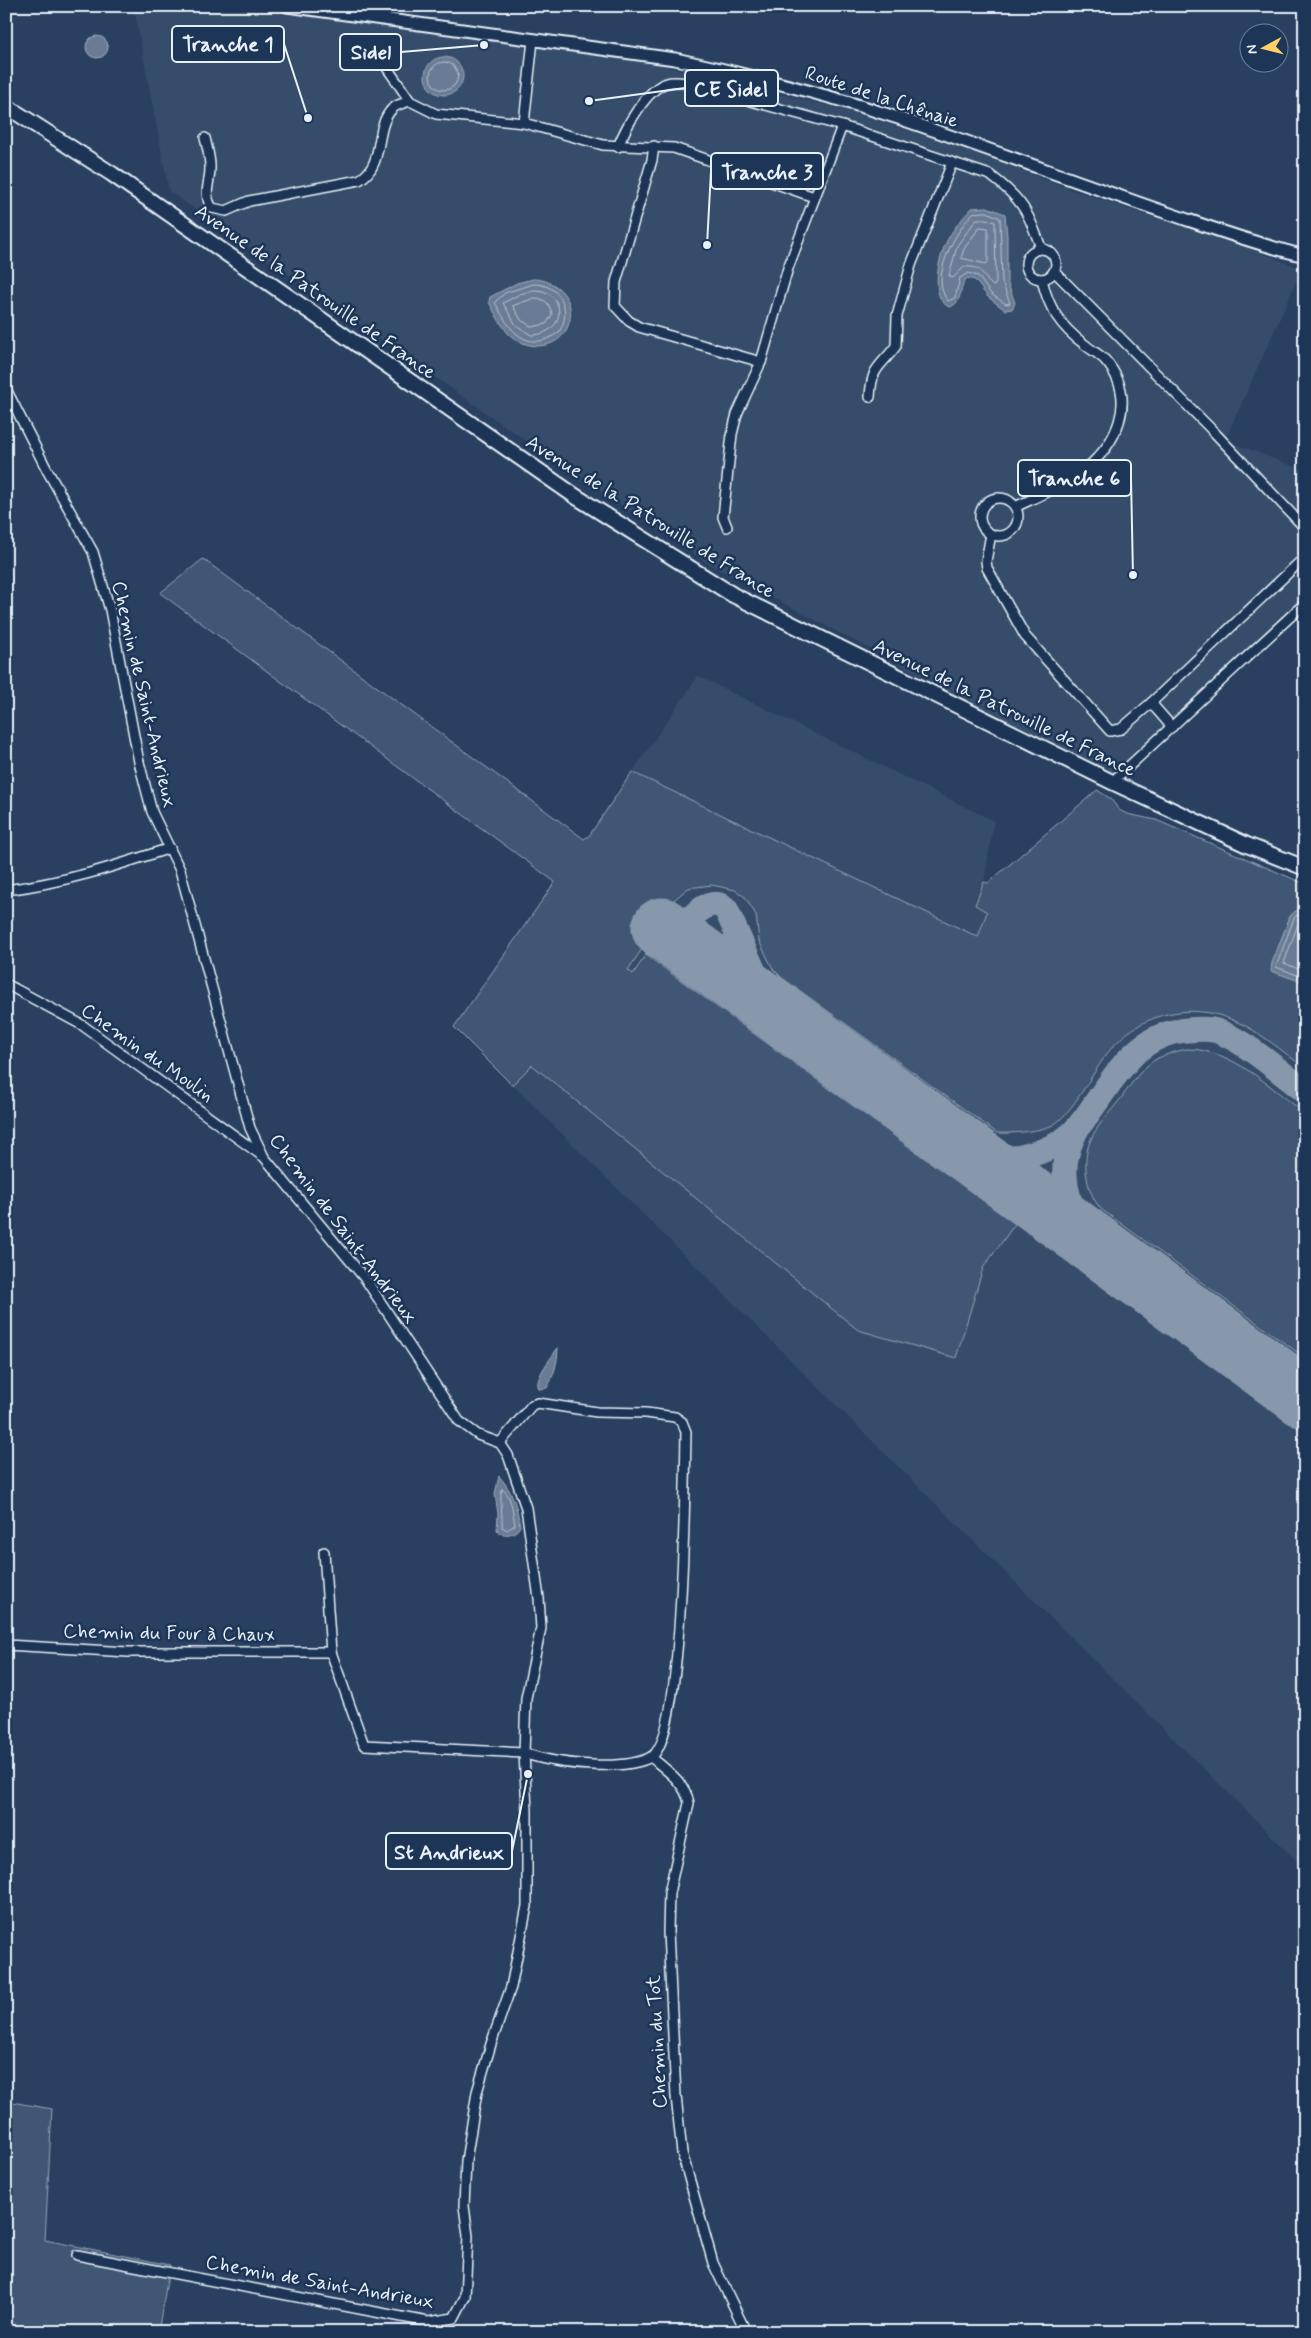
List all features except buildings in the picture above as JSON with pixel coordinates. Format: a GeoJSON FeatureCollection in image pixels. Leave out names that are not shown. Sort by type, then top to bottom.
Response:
{"type":"FeatureCollection","features":[{"type":"Feature","properties":{"kind":"main road","name":"Avenue de la Patrouille de France"},"geometry":{"type":"LineString","coordinates":[[6,106],[112,174],[575,496],[733,596],[1112,782],[1247,845],[1305,868]]}},
{"type":"Feature","properties":{"kind":"main road","name":"Avenue de la Patrouille de France"},"geometry":{"type":"LineString","coordinates":[[6,116],[47,134]]}},
{"type":"Feature","properties":{"kind":"street","name":"Route de la Chênaie"},"geometry":{"type":"LineString","coordinates":[[287,6],[675,59],[837,99],[897,118],[1094,189],[1271,248],[1305,256]]}},
{"type":"Feature","properties":{"kind":"street"},"geometry":{"type":"LineString","coordinates":[[352,40],[372,46],[410,101],[436,114],[524,123],[618,147],[654,146],[674,148],[814,197]]}},
{"type":"Feature","properties":{"kind":"street"},"geometry":{"type":"LineString","coordinates":[[524,123],[533,40]]}},
{"type":"Feature","properties":{"kind":"street"},"geometry":{"type":"LineString","coordinates":[[618,147],[623,134],[648,95],[666,83],[686,83],[842,126],[990,175],[1010,190],[1021,202],[1030,217],[1041,248]]}},
{"type":"Feature","properties":{"kind":"street"},"geometry":{"type":"LineString","coordinates":[[206,138],[211,167],[206,193],[208,202],[212,208],[226,211],[249,201],[359,180],[367,175],[380,148],[386,118],[397,105],[410,101]]}},
{"type":"Feature","properties":{"kind":"street"},"geometry":{"type":"LineString","coordinates":[[727,527],[723,517],[732,434],[737,414],[761,362],[788,268],[842,126]]}},
{"type":"Feature","properties":{"kind":"street"},"geometry":{"type":"LineString","coordinates":[[654,146],[652,160],[616,282],[616,306],[624,318],[639,327],[761,362]]}},
{"type":"Feature","properties":{"kind":"street"},"geometry":{"type":"LineString","coordinates":[[870,397],[871,378],[876,368],[896,346],[896,316],[911,265],[952,163]]}},
{"type":"Feature","properties":{"kind":"street"},"geometry":{"type":"LineString","coordinates":[[1015,507],[1079,474],[1104,449],[1115,434],[1122,419],[1122,393],[1111,368],[1100,355],[1066,329],[1054,315],[1042,280],[1030,274],[1026,266],[1029,254],[1041,248],[1050,251],[1056,258],[1054,272],[1042,280]]}},
{"type":"Feature","properties":{"kind":"street"},"geometry":{"type":"LineString","coordinates":[[1054,272],[1212,430],[1305,528]]}},
{"type":"Feature","properties":{"kind":"street","name":"Chemin de Saint-Andrieux"},"geometry":{"type":"LineString","coordinates":[[6,390],[47,470],[93,552],[110,610],[138,762],[152,812],[180,870],[250,1128],[264,1156],[366,1280],[459,1421],[478,1435],[500,1443],[508,1454],[526,1508],[539,1598],[541,1628],[526,1698],[524,1753],[527,1810],[526,1906],[511,1987],[477,2092],[468,2146],[464,2206],[468,2236],[465,2297],[454,2318],[428,2322],[77,2255]]}},
{"type":"Feature","properties":{"kind":"street"},"geometry":{"type":"LineString","coordinates":[[998,498],[1006,500],[1015,507],[1018,517],[1013,530],[1006,534],[991,534],[983,527],[980,521],[980,514],[983,506],[991,500],[998,498]]}},
{"type":"Feature","properties":{"kind":"street"},"geometry":{"type":"LineString","coordinates":[[991,534],[986,561],[988,568],[1025,636],[1105,728],[1110,731],[1121,729],[1151,703],[1305,557]]}},
{"type":"Feature","properties":{"kind":"street"},"geometry":{"type":"LineString","coordinates":[[1112,782],[1305,603]]}},
{"type":"Feature","properties":{"kind":"street"},"geometry":{"type":"LineString","coordinates":[[1151,703],[1172,727]]}},
{"type":"Feature","properties":{"kind":"street"},"geometry":{"type":"LineString","coordinates":[[6,890],[50,884],[89,875],[170,848]]}},
{"type":"Feature","properties":{"kind":"street","name":"Chemin du Moulin"},"geometry":{"type":"LineString","coordinates":[[6,984],[82,1025],[264,1156]]}},
{"type":"Feature","properties":{"kind":"street"},"geometry":{"type":"LineString","coordinates":[[324,1552],[331,1652],[364,1745],[524,1753],[541,1760],[583,1765],[619,1765],[651,1756],[658,1749],[664,1735],[674,1677],[682,1581],[686,1432],[682,1422],[675,1418],[646,1413],[597,1412],[538,1403],[532,1405],[500,1443]]}},
{"type":"Feature","properties":{"kind":"street","name":"Chemin du Four à Chaux"},"geometry":{"type":"LineString","coordinates":[[6,1645],[128,1652],[331,1652]]}},
{"type":"Feature","properties":{"kind":"street","name":"Chemin du Tot"},"geometry":{"type":"LineString","coordinates":[[651,1756],[683,1787],[689,1803],[669,1892],[668,1912],[676,2096],[682,2153],[713,2263],[746,2332]]}},
{"type":"Feature","properties":{"kind":"shaded area"},"geometry":{"type":"Polygon","coordinates":[[[134,8],[212,8],[278,11],[623,56],[845,110],[966,149],[1072,190],[1259,252],[1302,269],[1225,440],[1305,471],[1305,597],[1110,776],[709,564],[548,456],[169,191],[134,8]]]}},
{"type":"Feature","properties":{"kind":"shaded area"},"geometry":{"type":"Polygon","coordinates":[[[203,559],[584,839],[589,836],[698,676],[994,821],[984,882],[988,883],[1097,790],[1111,799],[1119,810],[1127,814],[1156,820],[1305,884],[1305,1869],[454,1027],[555,882],[160,593],[203,559]]]}},
{"type":"Feature","properties":{"kind":"shaded area"},"geometry":{"type":"Polygon","coordinates":[[[203,559],[584,839],[589,836],[632,772],[978,937],[987,912],[975,905],[984,882],[988,883],[1097,790],[1111,799],[1119,810],[1127,814],[1156,820],[1305,884],[1305,1068],[1263,1036],[1235,1021],[1200,1012],[1164,1015],[1132,1029],[1118,1041],[1106,1055],[1075,1103],[1053,1125],[1026,1132],[997,1133],[781,977],[773,969],[759,941],[756,915],[745,897],[735,890],[712,885],[688,888],[675,899],[628,970],[633,974],[646,955],[1015,1224],[983,1268],[956,1358],[858,1330],[532,1065],[512,1085],[454,1027],[555,882],[160,593],[203,559]]]}},
{"type":"Feature","properties":{"kind":"shaded area"},"geometry":{"type":"Polygon","coordinates":[[[1187,1049],[1220,1055],[1235,1063],[1305,1113],[1305,1358],[1101,1209],[1091,1193],[1086,1174],[1086,1164],[1089,1145],[1098,1127],[1147,1066],[1158,1058],[1187,1049]]]}},
{"type":"Feature","properties":{"kind":"shaded area"},"geometry":{"type":"Polygon","coordinates":[[[6,2101],[52,2109],[45,2240],[170,2265],[158,2332],[6,2332],[6,2101]]]}},
{"type":"Feature","properties":{"kind":"water"},"geometry":{"type":"Polygon","coordinates":[[[97,36],[105,39],[108,47],[105,55],[97,58],[89,55],[86,47],[89,39],[97,36]]]}},
{"type":"Feature","properties":{"kind":"water"},"geometry":{"type":"Polygon","coordinates":[[[444,57],[457,63],[463,76],[457,89],[444,95],[431,89],[425,76],[431,63],[444,57]]]}},
{"type":"Feature","properties":{"kind":"water"},"geometry":{"type":"Polygon","coordinates":[[[987,207],[1005,214],[1007,281],[1015,303],[1012,309],[1005,310],[988,297],[975,280],[967,278],[957,302],[950,307],[943,303],[937,286],[941,255],[950,235],[972,208],[987,207]]]}},
{"type":"Feature","properties":{"kind":"water"},"geometry":{"type":"Polygon","coordinates":[[[533,279],[542,280],[557,287],[568,300],[570,308],[568,326],[563,335],[556,341],[540,346],[522,343],[507,332],[489,302],[490,297],[517,283],[533,279]]]}},
{"type":"Feature","properties":{"kind":"water"},"geometry":{"type":"Polygon","coordinates":[[[1297,910],[1305,913],[1305,983],[1271,971],[1272,963],[1290,916],[1297,910]]]}},
{"type":"Feature","properties":{"kind":"water"},"geometry":{"type":"Polygon","coordinates":[[[558,1347],[554,1373],[547,1388],[539,1389],[538,1384],[541,1374],[558,1347]]]}},
{"type":"Feature","properties":{"kind":"water"},"geometry":{"type":"Polygon","coordinates":[[[499,1476],[511,1494],[519,1519],[520,1526],[510,1534],[503,1534],[497,1530],[498,1514],[495,1494],[499,1476]]]}},
{"type":"Feature","properties":{"kind":"taxiway"},"geometry":{"type":"LineString","coordinates":[[688,948],[683,937],[687,924],[692,917],[698,911],[712,905],[720,905],[726,909],[766,998],[779,1014]]}},
{"type":"Feature","properties":{"kind":"taxiway"},"geometry":{"type":"LineString","coordinates":[[964,1149],[981,1155],[1007,1159],[1033,1154],[1057,1144],[1078,1127],[1123,1065],[1136,1052],[1150,1041],[1167,1034],[1187,1030],[1210,1029],[1228,1035],[1274,1066],[1305,1091]]}},
{"type":"Feature","properties":{"kind":"taxiway"},"geometry":{"type":"LineString","coordinates":[[1077,1128],[1065,1162],[1066,1186],[1073,1211],[1092,1243]]}},
{"type":"Feature","properties":{"kind":"runway"},"geometry":{"type":"LineString","coordinates":[[662,928],[1305,1398]]}},
{"type":"Feature","properties":{"kind":"place","name":"Sidel"},"geometry":{"type":"Point","coordinates":[484,45]}},
{"type":"Feature","properties":{"kind":"place","name":"CE Sidel"},"geometry":{"type":"Point","coordinates":[589,101]}},
{"type":"Feature","properties":{"kind":"place","name":"Tranche 1"},"geometry":{"type":"Point","coordinates":[308,118]}},
{"type":"Feature","properties":{"kind":"place","name":"Tranche 3"},"geometry":{"type":"Point","coordinates":[707,245]}},
{"type":"Feature","properties":{"kind":"place","name":"Tranche 6"},"geometry":{"type":"Point","coordinates":[1133,575]}},
{"type":"Feature","properties":{"kind":"place","name":"St Andrieux"},"geometry":{"type":"Point","coordinates":[528,1774]}}]}
